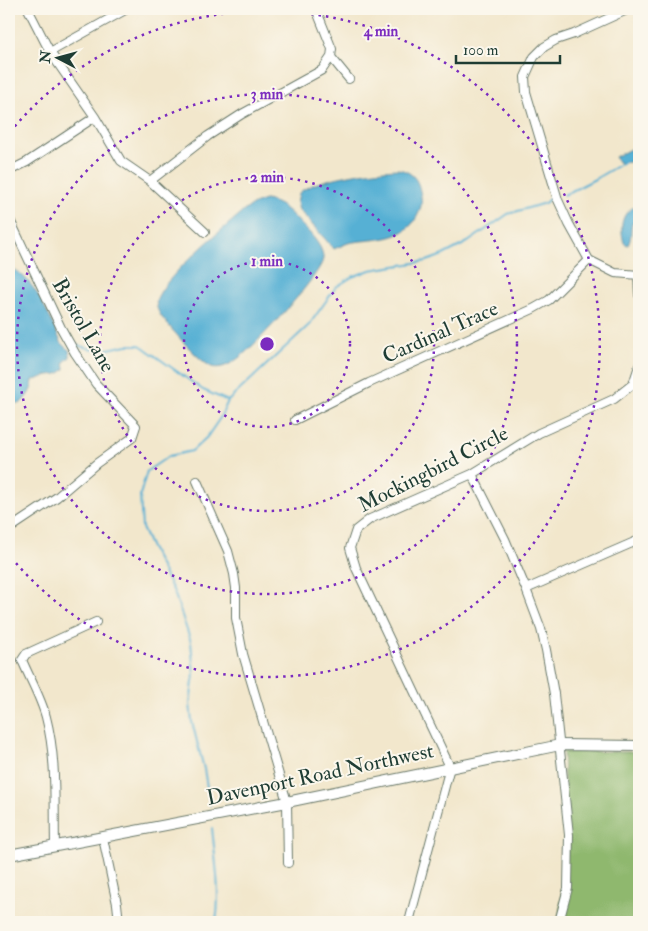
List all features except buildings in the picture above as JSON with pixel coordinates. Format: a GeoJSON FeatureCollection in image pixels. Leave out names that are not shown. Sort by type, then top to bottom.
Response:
{"type":"FeatureCollection","features":[{"type":"Feature","properties":{"kind":"street"},"geometry":{"type":"LineString","coordinates":[[28,9],[50,52],[95,117],[121,160],[150,181],[205,232]]}},
{"type":"Feature","properties":{"kind":"street"},"geometry":{"type":"LineString","coordinates":[[50,52],[127,9]]}},
{"type":"Feature","properties":{"kind":"street"},"geometry":{"type":"LineString","coordinates":[[150,181],[242,114],[322,70],[330,57],[332,49],[316,9]]}},
{"type":"Feature","properties":{"kind":"street"},"geometry":{"type":"LineString","coordinates":[[629,9],[544,47],[534,57],[525,77],[526,92],[558,200],[568,224],[589,260],[615,273],[639,275],[639,295]]}},
{"type":"Feature","properties":{"kind":"street"},"geometry":{"type":"LineString","coordinates":[[330,57],[349,79]]}},
{"type":"Feature","properties":{"kind":"street"},"geometry":{"type":"LineString","coordinates":[[9,171],[27,162],[95,117]]}},
{"type":"Feature","properties":{"kind":"street","name":"Bristol Lane"},"geometry":{"type":"LineString","coordinates":[[9,218],[75,353],[96,384],[136,426],[133,436],[57,497],[9,529]]}},
{"type":"Feature","properties":{"kind":"street","name":"Cardinal Trace"},"geometry":{"type":"LineString","coordinates":[[295,420],[369,383],[533,309],[549,300],[589,260]]}},
{"type":"Feature","properties":{"kind":"street","name":"Mockingbird Circle"},"geometry":{"type":"LineString","coordinates":[[450,767],[356,568],[350,548],[356,530],[370,519],[472,474],[539,433],[614,399],[633,384],[639,366]]}},
{"type":"Feature","properties":{"kind":"street"},"geometry":{"type":"LineString","coordinates":[[472,474],[505,539],[541,629],[546,650],[560,745],[569,835],[568,888],[558,922]]}},
{"type":"Feature","properties":{"kind":"street"},"geometry":{"type":"LineString","coordinates":[[197,481],[228,551],[236,588],[236,618],[242,654],[288,802],[288,863]]}},
{"type":"Feature","properties":{"kind":"street"},"geometry":{"type":"LineString","coordinates":[[526,589],[639,540]]}},
{"type":"Feature","properties":{"kind":"street"},"geometry":{"type":"LineString","coordinates":[[54,848],[52,744],[46,716],[22,660],[26,654],[96,622]]}},
{"type":"Feature","properties":{"kind":"street","name":"Davenport Road Northwest"},"geometry":{"type":"LineString","coordinates":[[9,855],[54,848],[288,802],[560,745],[639,746]]}},
{"type":"Feature","properties":{"kind":"street"},"geometry":{"type":"LineString","coordinates":[[409,922],[450,767]]}},
{"type":"Feature","properties":{"kind":"street"},"geometry":{"type":"LineString","coordinates":[[103,838],[119,922]]}},
{"type":"Feature","properties":{"kind":"green space"},"geometry":{"type":"Polygon","coordinates":[[[563,751],[639,752],[639,922],[558,922],[567,860],[563,751]]]}},
{"type":"Feature","properties":{"kind":"water"},"geometry":{"type":"Polygon","coordinates":[[[639,146],[639,159],[619,163],[615,157],[639,146]]]}},
{"type":"Feature","properties":{"kind":"water"},"geometry":{"type":"Polygon","coordinates":[[[398,169],[410,173],[419,186],[421,195],[420,210],[415,220],[401,233],[384,238],[348,243],[334,249],[299,210],[297,203],[299,193],[318,183],[360,173],[398,169]]]}},
{"type":"Feature","properties":{"kind":"water"},"geometry":{"type":"Polygon","coordinates":[[[639,192],[639,223],[632,223],[628,245],[624,243],[622,222],[627,213],[636,206],[637,194],[639,192]]]}},
{"type":"Feature","properties":{"kind":"water"},"geometry":{"type":"Polygon","coordinates":[[[265,200],[280,205],[292,214],[315,239],[323,254],[323,259],[311,280],[300,294],[248,350],[227,365],[219,368],[212,367],[193,352],[165,321],[158,310],[157,299],[171,278],[210,240],[245,210],[265,200]]]}},
{"type":"Feature","properties":{"kind":"water"},"geometry":{"type":"Polygon","coordinates":[[[9,268],[18,272],[33,288],[61,342],[69,350],[70,357],[64,362],[65,369],[61,372],[33,380],[30,391],[20,404],[9,402],[9,268]]]}},
{"type":"Feature","properties":{"kind":"waterway"},"geometry":{"type":"LineString","coordinates":[[564,195],[624,162]]}},
{"type":"Feature","properties":{"kind":"waterway"},"geometry":{"type":"LineString","coordinates":[[210,805],[204,769],[192,722],[190,704],[194,674],[191,642],[174,592],[142,528],[140,495],[147,471],[169,456],[192,451],[207,437],[220,418],[228,401],[309,325],[336,287],[352,277],[370,270],[427,261],[443,255],[468,242],[508,214],[545,203],[549,199]]}},
{"type":"Feature","properties":{"kind":"waterway"},"geometry":{"type":"LineString","coordinates":[[74,347],[76,345],[99,351],[127,345],[140,345],[203,390],[228,401]]}},
{"type":"Feature","properties":{"kind":"waterway"},"geometry":{"type":"LineString","coordinates":[[212,828],[218,887],[216,922]]}}]}
